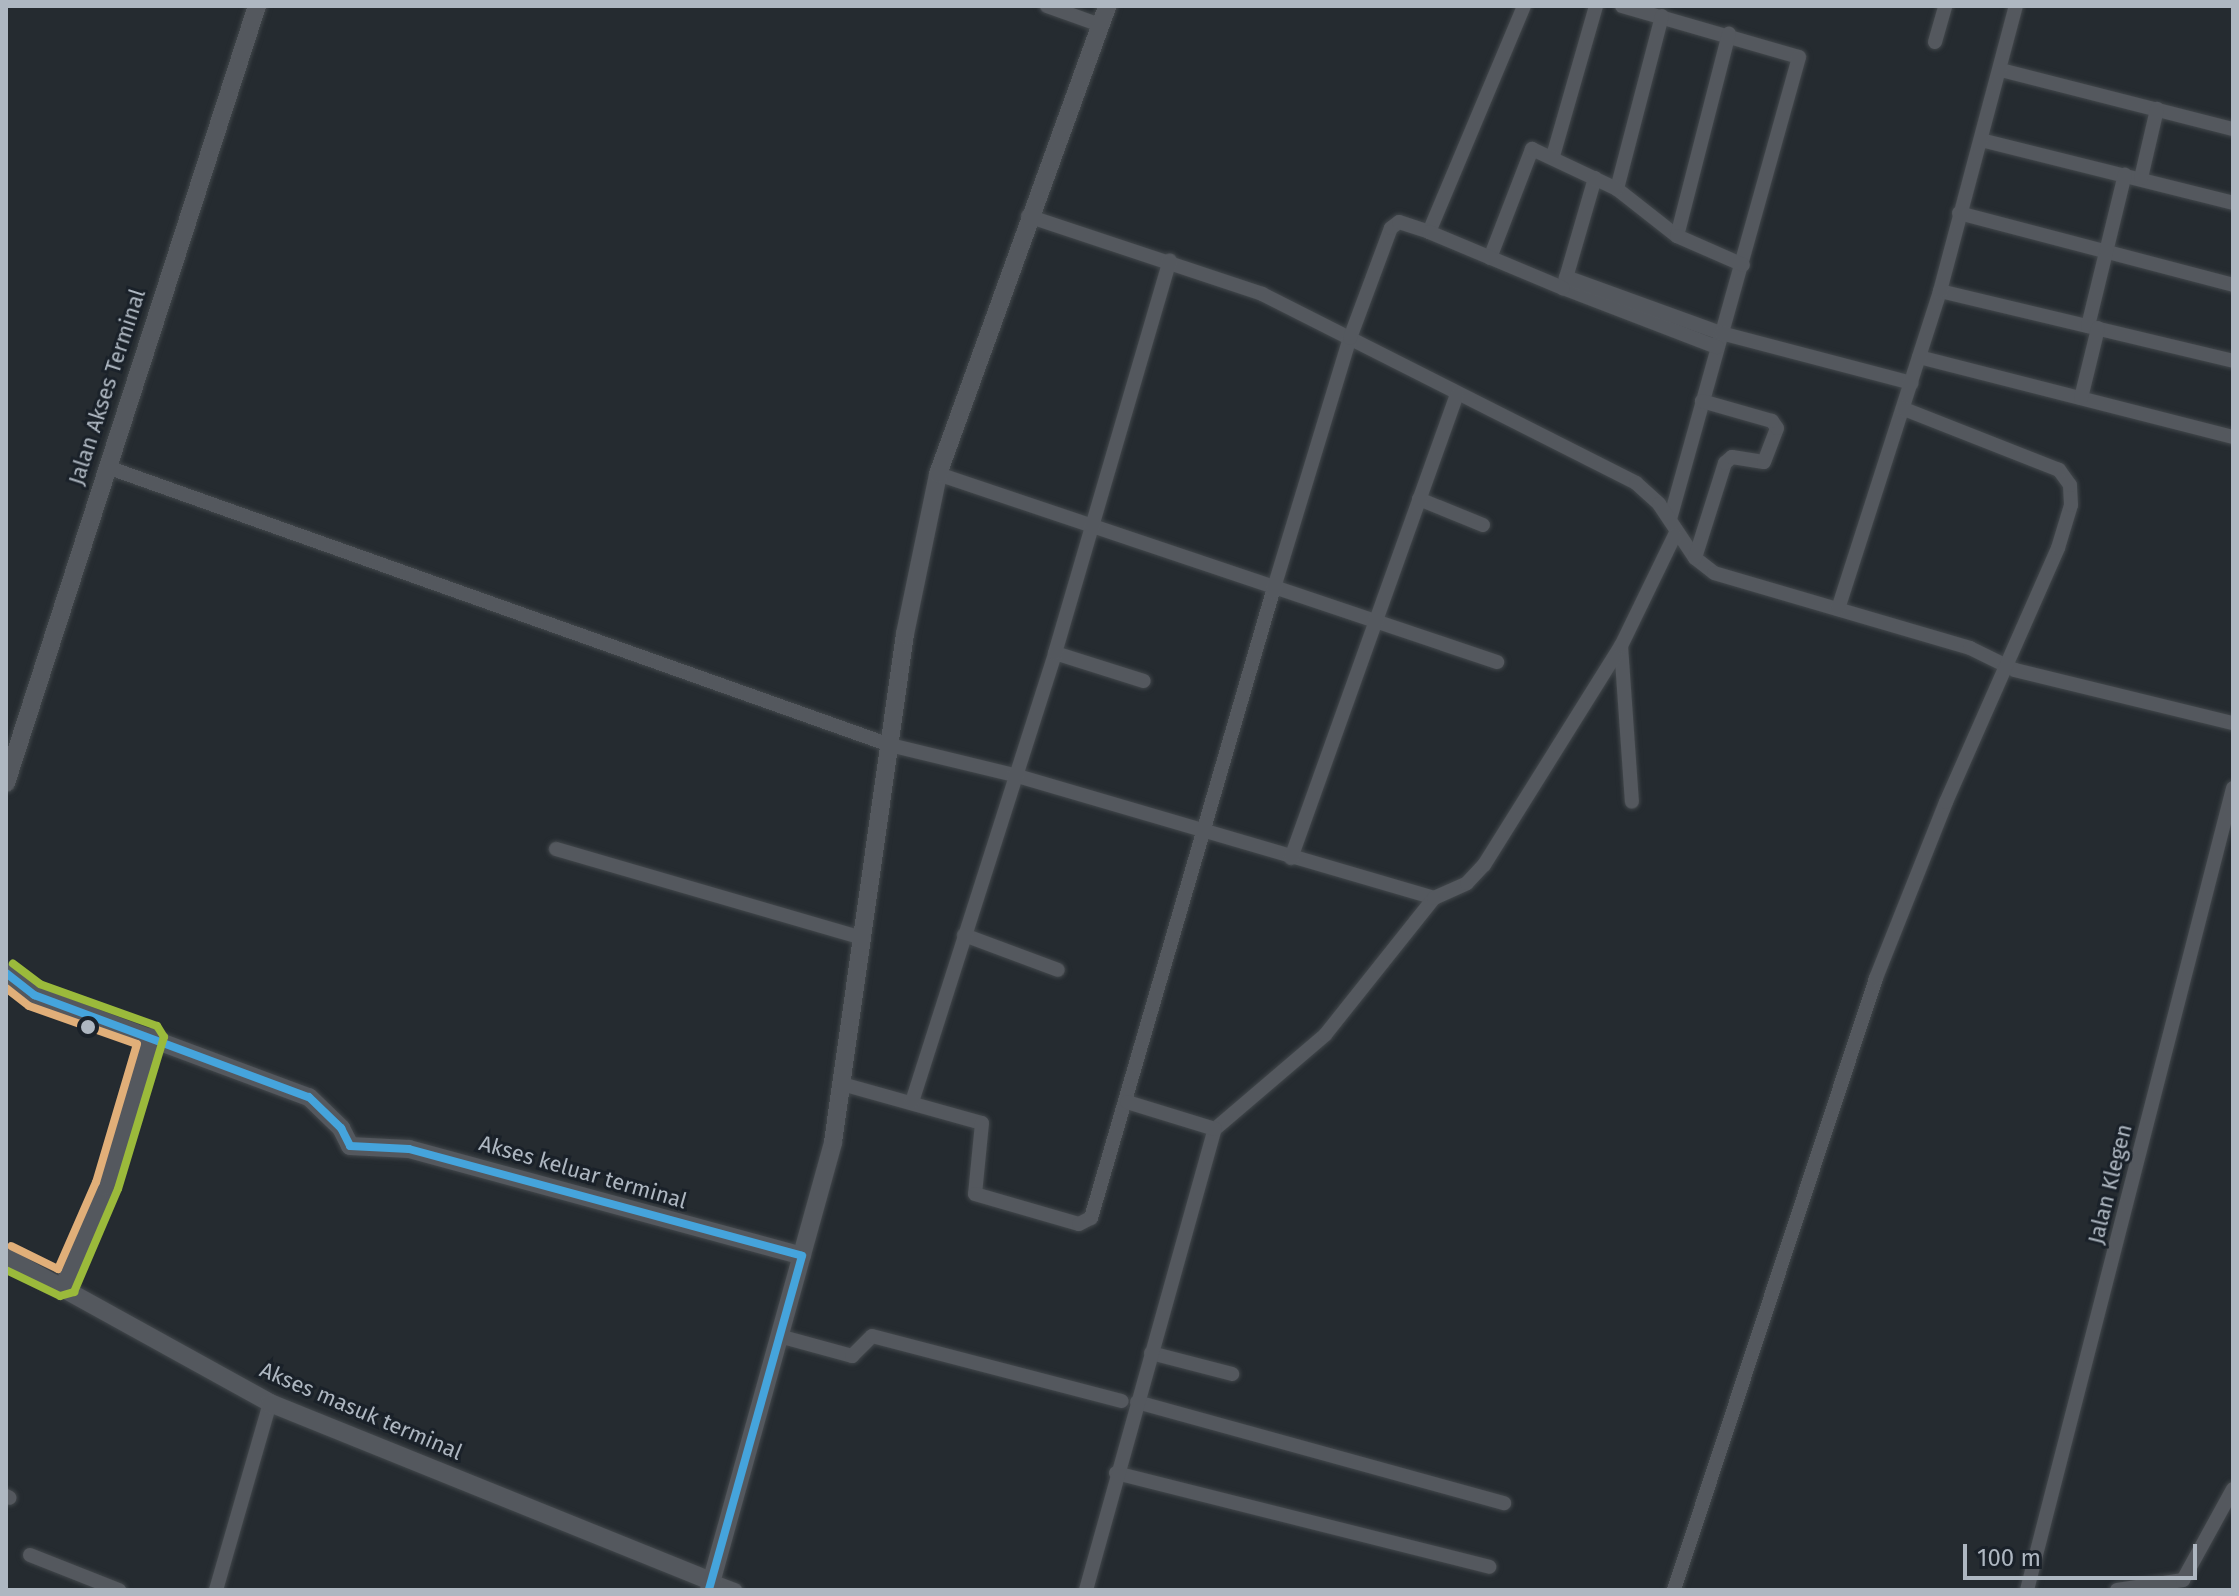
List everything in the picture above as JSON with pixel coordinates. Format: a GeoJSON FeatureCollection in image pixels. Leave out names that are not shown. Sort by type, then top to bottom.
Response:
{"type":"FeatureCollection","features":[{"type":"Feature","properties":{"kind":"street","name":"Jalan Akses Terminal"},"geometry":{"type":"LineString","coordinates":[[6,783],[257,6]]}},
{"type":"Feature","properties":{"kind":"street"},"geometry":{"type":"LineString","coordinates":[[1047,6],[1100,25]]}},
{"type":"Feature","properties":{"kind":"street"},"geometry":{"type":"LineString","coordinates":[[735,1590],[710,1586],[833,1142],[859,937],[905,634],[938,474],[1028,216],[1107,6]]}},
{"type":"Feature","properties":{"kind":"street"},"geometry":{"type":"LineString","coordinates":[[1429,232],[1524,6]]}},
{"type":"Feature","properties":{"kind":"street"},"geometry":{"type":"LineString","coordinates":[[1553,156],[1596,6]]}},
{"type":"Feature","properties":{"kind":"street"},"geometry":{"type":"LineString","coordinates":[[1622,6],[1729,34],[1799,57],[1670,518]]}},
{"type":"Feature","properties":{"kind":"street"},"geometry":{"type":"LineString","coordinates":[[1935,42],[1945,6]]}},
{"type":"Feature","properties":{"kind":"street"},"geometry":{"type":"LineString","coordinates":[[1838,609],[1940,291],[2016,6]]}},
{"type":"Feature","properties":{"kind":"street"},"geometry":{"type":"LineString","coordinates":[[1617,189],[1662,16]]}},
{"type":"Feature","properties":{"kind":"street"},"geometry":{"type":"LineString","coordinates":[[1677,236],[1729,34]]}},
{"type":"Feature","properties":{"kind":"street"},"geometry":{"type":"LineString","coordinates":[[2001,70],[2233,129]]}},
{"type":"Feature","properties":{"kind":"street"},"geometry":{"type":"LineString","coordinates":[[2141,178],[2157,109]]}},
{"type":"Feature","properties":{"kind":"street"},"geometry":{"type":"LineString","coordinates":[[1981,140],[2233,203]]}},
{"type":"Feature","properties":{"kind":"street"},"geometry":{"type":"LineString","coordinates":[[1490,258],[1529,151],[1553,156],[1617,189],[1677,236],[1743,265]]}},
{"type":"Feature","properties":{"kind":"street"},"geometry":{"type":"LineString","coordinates":[[2081,398],[2105,249],[2125,174]]}},
{"type":"Feature","properties":{"kind":"street"},"geometry":{"type":"LineString","coordinates":[[1564,283],[1595,178]]}},
{"type":"Feature","properties":{"kind":"street"},"geometry":{"type":"LineString","coordinates":[[1959,213],[2233,285]]}},
{"type":"Feature","properties":{"kind":"street"},"geometry":{"type":"LineString","coordinates":[[1028,216],[1170,260],[1262,294],[1636,483],[1670,518],[1675,535],[1695,558],[1714,573],[2007,663],[2233,723]]}},
{"type":"Feature","properties":{"kind":"street"},"geometry":{"type":"LineString","coordinates":[[842,1084],[982,1123],[975,1194],[1079,1224],[1091,1218],[1273,591],[1350,338],[1394,223],[1429,232],[1490,258],[1719,340],[1912,383]]}},
{"type":"Feature","properties":{"kind":"street"},"geometry":{"type":"LineString","coordinates":[[912,1102],[1055,653],[1170,260]]}},
{"type":"Feature","properties":{"kind":"street"},"geometry":{"type":"LineString","coordinates":[[1940,291],[2233,361]]}},
{"type":"Feature","properties":{"kind":"street"},"geometry":{"type":"LineString","coordinates":[[1919,357],[2233,437]]}},
{"type":"Feature","properties":{"kind":"street"},"geometry":{"type":"LineString","coordinates":[[1291,858],[1457,395]]}},
{"type":"Feature","properties":{"kind":"street"},"geometry":{"type":"LineString","coordinates":[[1695,558],[1725,463],[1732,457],[1764,462],[1777,428],[1772,421],[1702,401]]}},
{"type":"Feature","properties":{"kind":"street"},"geometry":{"type":"LineString","coordinates":[[1674,1590],[1876,978],[2058,548],[2071,505],[2070,485],[2059,470],[1904,409]]}},
{"type":"Feature","properties":{"kind":"street"},"geometry":{"type":"LineString","coordinates":[[107,467],[890,745],[1014,775],[1434,898]]}},
{"type":"Feature","properties":{"kind":"street"},"geometry":{"type":"LineString","coordinates":[[938,474],[1273,591],[1375,620],[1497,662]]}},
{"type":"Feature","properties":{"kind":"street"},"geometry":{"type":"LineString","coordinates":[[1419,499],[1483,525]]}},
{"type":"Feature","properties":{"kind":"street"},"geometry":{"type":"LineString","coordinates":[[1086,1590],[1116,1473],[1129,1402],[1151,1353],[1215,1129],[1325,1035],[1434,898],[1467,883],[1484,865],[1621,646],[1675,535]]}},
{"type":"Feature","properties":{"kind":"street"},"geometry":{"type":"LineString","coordinates":[[1621,646],[1632,802]]}},
{"type":"Feature","properties":{"kind":"street"},"geometry":{"type":"LineString","coordinates":[[1055,653],[1144,681]]}},
{"type":"Feature","properties":{"kind":"street","name":"Jalan Klegen"},"geometry":{"type":"LineString","coordinates":[[2027,1590],[2233,788]]}},
{"type":"Feature","properties":{"kind":"street"},"geometry":{"type":"LineString","coordinates":[[556,849],[859,937]]}},
{"type":"Feature","properties":{"kind":"street"},"geometry":{"type":"LineString","coordinates":[[964,935],[1058,970]]}},
{"type":"Feature","properties":{"kind":"street"},"geometry":{"type":"LineString","coordinates":[[6,973],[34,995],[152,1037],[107,1186],[64,1285]]}},
{"type":"Feature","properties":{"kind":"street","name":"Akses keluar terminal"},"geometry":{"type":"LineString","coordinates":[[152,1037],[309,1097],[341,1128],[350,1146],[409,1149],[802,1256]]}},
{"type":"Feature","properties":{"kind":"street"},"geometry":{"type":"LineString","coordinates":[[1127,1102],[1215,1129]]}},
{"type":"Feature","properties":{"kind":"street","name":"Akses masuk terminal"},"geometry":{"type":"LineString","coordinates":[[6,1257],[64,1285],[270,1403],[710,1586]]}},
{"type":"Feature","properties":{"kind":"street"},"geometry":{"type":"LineString","coordinates":[[779,1336],[846,1356],[872,1336],[1504,1503]]}},
{"type":"Feature","properties":{"kind":"street"},"geometry":{"type":"LineString","coordinates":[[1151,1353],[1232,1374]]}},
{"type":"Feature","properties":{"kind":"street"},"geometry":{"type":"LineString","coordinates":[[216,1590],[270,1403]]}},
{"type":"Feature","properties":{"kind":"street"},"geometry":{"type":"LineString","coordinates":[[1116,1473],[1489,1567]]}},
{"type":"Feature","properties":{"kind":"street"},"geometry":{"type":"LineString","coordinates":[[2117,1590],[2183,1580],[2233,1489]]}},
{"type":"Feature","properties":{"kind":"street"},"geometry":{"type":"LineString","coordinates":[[2218,1517],[2233,1523]]}},
{"type":"Feature","properties":{"kind":"street"},"geometry":{"type":"LineString","coordinates":[[30,1555],[119,1590]]}},
{"type":"Feature","properties":{"kind":"transit line"},"geometry":{"type":"LineString","coordinates":[[6,1270],[60,1296],[74,1292],[118,1189],[164,1037],[157,1026],[40,984],[13,964]]}},
{"type":"Feature","properties":{"kind":"transit line"},"geometry":{"type":"LineString","coordinates":[[6,973],[34,995],[309,1097],[341,1128],[350,1146],[409,1149],[802,1256],[709,1590]]}},
{"type":"Feature","properties":{"kind":"transit line"},"geometry":{"type":"LineString","coordinates":[[6,988],[29,1006],[137,1044],[96,1182],[58,1269],[11,1246]]}}]}
